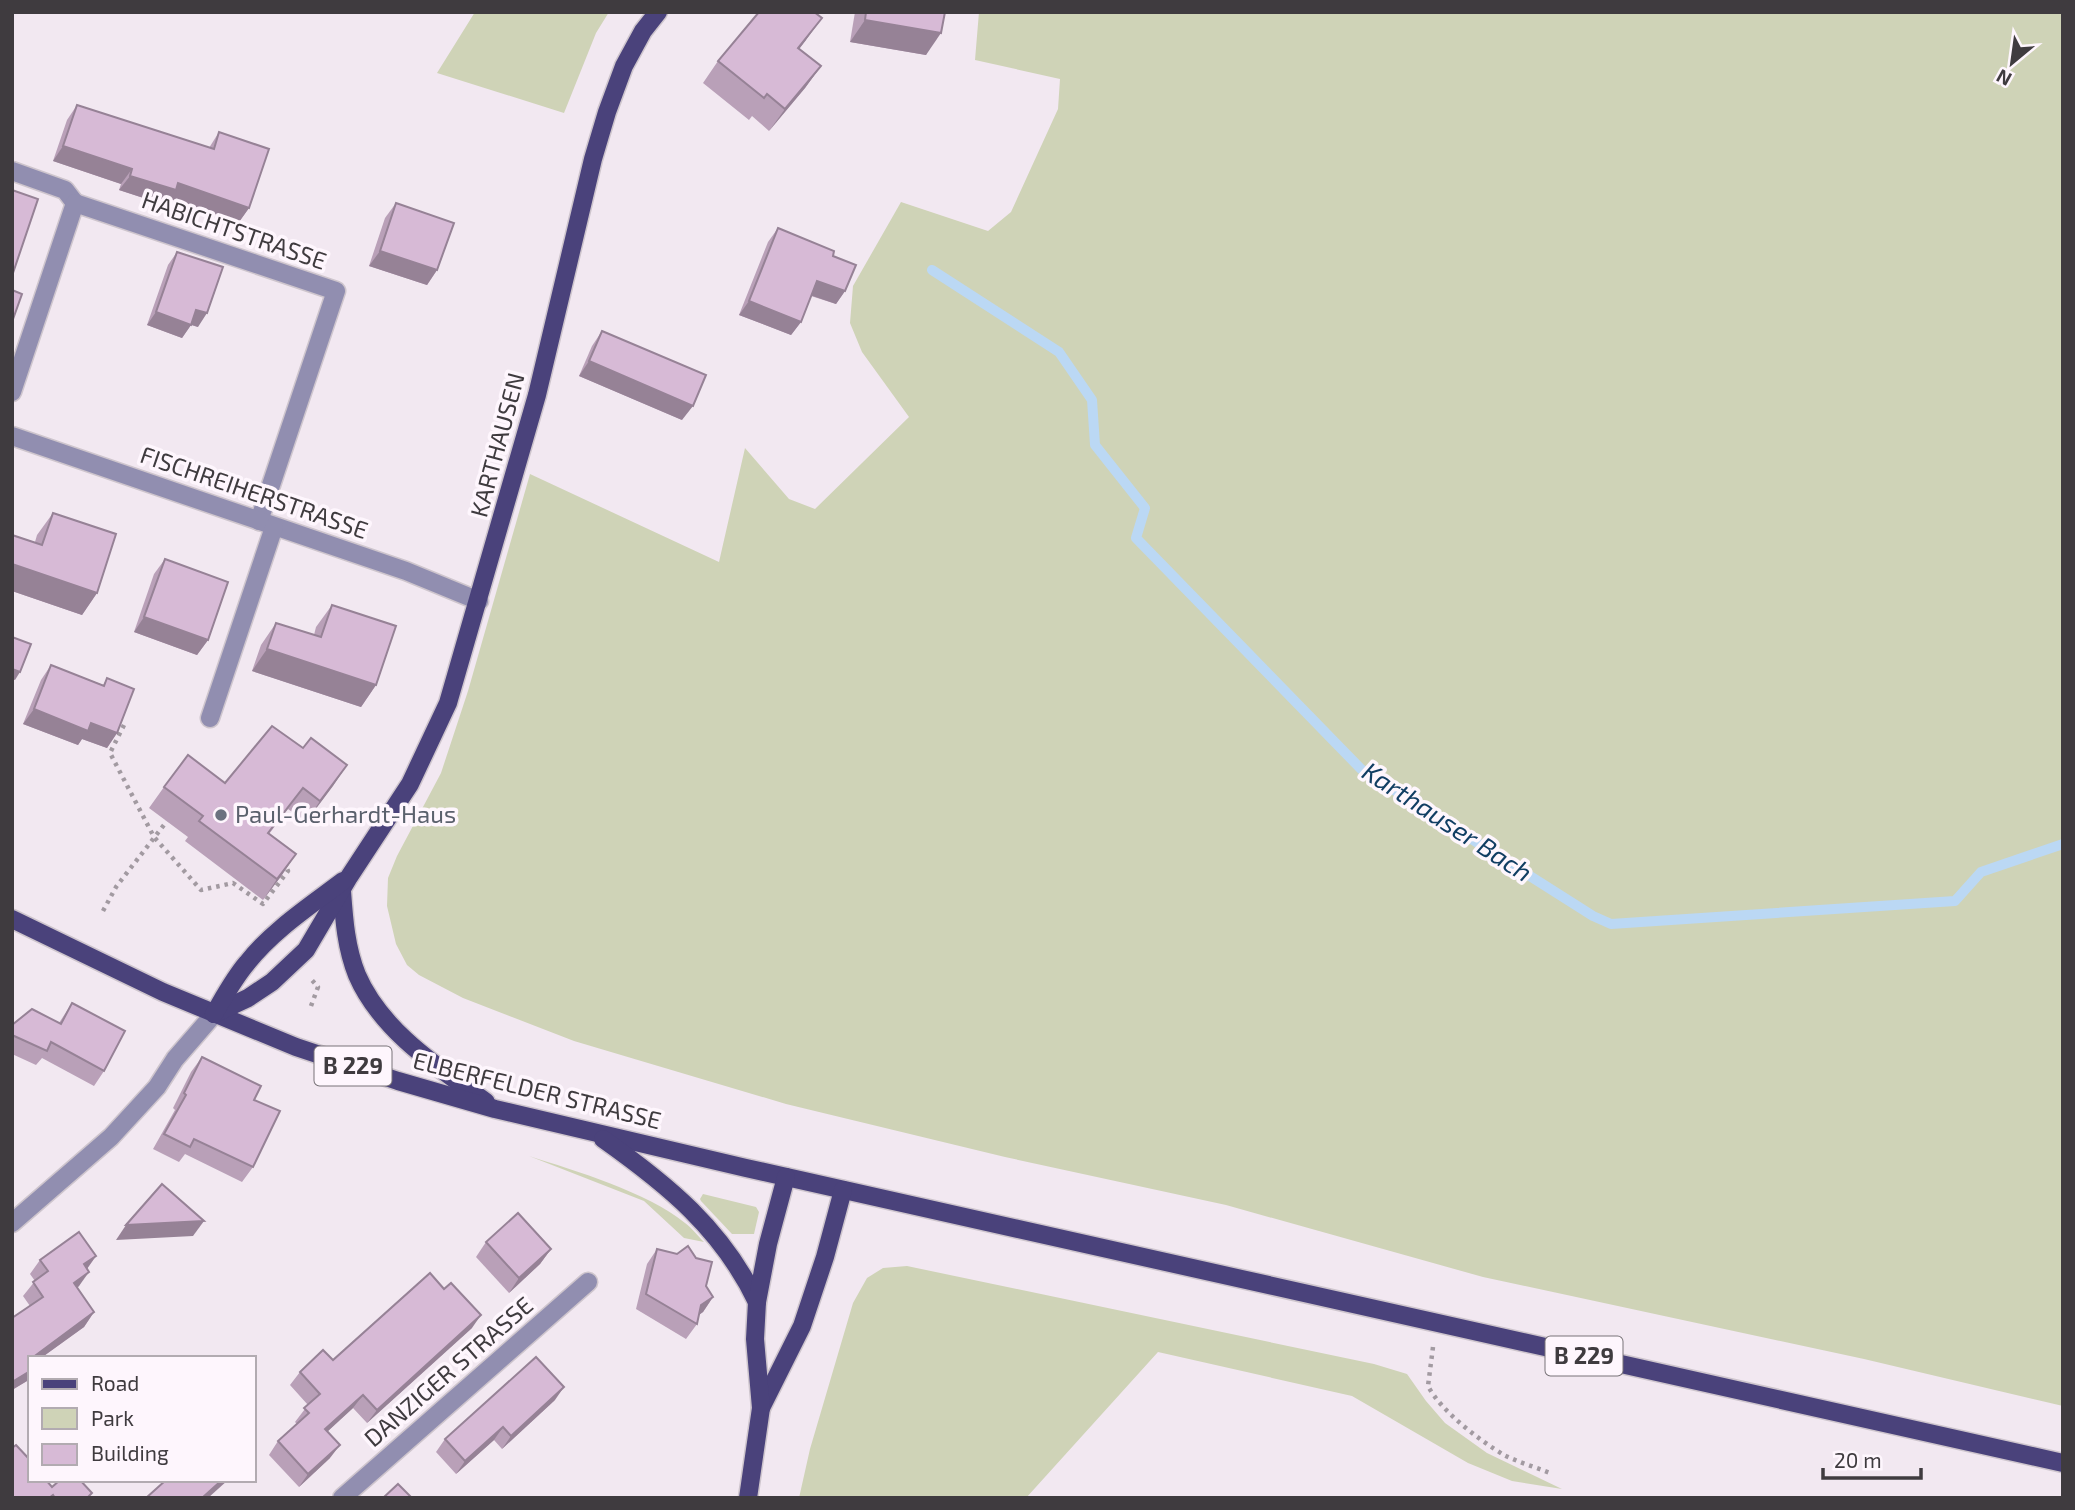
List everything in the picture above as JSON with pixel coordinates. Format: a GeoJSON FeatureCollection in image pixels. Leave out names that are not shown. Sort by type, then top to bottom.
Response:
{"type":"FeatureCollection","features":[{"type":"Feature","properties":{"kind":"main road","name":"KARTHAUSEN"},"geometry":{"type":"LineString","coordinates":[[214,1014],[248,999],[292,966],[317,934],[345,883],[410,784],[430,746],[449,703],[537,395],[593,159],[607,112],[624,66],[643,31],[658,12]]}},
{"type":"Feature","properties":{"kind":"main road","name":"KARTHAUSEN"},"geometry":{"type":"LineString","coordinates":[[214,1014],[246,964],[260,948],[345,883]]}},
{"type":"Feature","properties":{"kind":"main road"},"geometry":{"type":"LineString","coordinates":[[345,883],[344,923],[351,957],[358,975],[381,1013],[415,1047],[495,1109]]}},
{"type":"Feature","properties":{"kind":"main road","name":"ELBERFELDER STRASSE"},"geometry":{"type":"LineString","coordinates":[[12,919],[148,986],[309,1052],[495,1109],[786,1177]]}},
{"type":"Feature","properties":{"kind":"main road"},"geometry":{"type":"LineString","coordinates":[[595,1133],[658,1179],[709,1227],[734,1259],[757,1302]]}},
{"type":"Feature","properties":{"kind":"main road"},"geometry":{"type":"LineString","coordinates":[[748,1498],[761,1408],[755,1339],[757,1302],[768,1244],[786,1177]]}},
{"type":"Feature","properties":{"kind":"main road","name":"B 229"},"geometry":{"type":"LineString","coordinates":[[786,1177],[2063,1463]]}},
{"type":"Feature","properties":{"kind":"main road"},"geometry":{"type":"LineString","coordinates":[[761,1408],[802,1326],[825,1257],[843,1190]]}},
{"type":"Feature","properties":{"kind":"street"},"geometry":{"type":"LineString","coordinates":[[12,171],[65,190],[75,204],[12,392]]}},
{"type":"Feature","properties":{"kind":"street","name":"HABICHTSTRASSE"},"geometry":{"type":"LineString","coordinates":[[75,204],[336,291],[267,524]]}},
{"type":"Feature","properties":{"kind":"street","name":"FISCHREIHERSTRASSE"},"geometry":{"type":"LineString","coordinates":[[12,436],[406,571],[479,601]]}},
{"type":"Feature","properties":{"kind":"street"},"geometry":{"type":"LineString","coordinates":[[210,718],[267,524]]}},
{"type":"Feature","properties":{"kind":"street"},"geometry":{"type":"LineString","coordinates":[[12,1223],[111,1137],[157,1087],[175,1059],[214,1014]]}},
{"type":"Feature","properties":{"kind":"street","name":"DANZIGER STRASSE"},"geometry":{"type":"LineString","coordinates":[[342,1498],[588,1282]]}},
{"type":"Feature","properties":{"kind":"path"},"geometry":{"type":"LineString","coordinates":[[124,725],[110,753],[154,837],[201,890],[233,883],[263,904],[288,871],[284,860]]}},
{"type":"Feature","properties":{"kind":"path"},"geometry":{"type":"LineString","coordinates":[[103,911],[116,887],[167,821]]}},
{"type":"Feature","properties":{"kind":"path"},"geometry":{"type":"LineString","coordinates":[[306,973],[318,987],[311,1006]]}},
{"type":"Feature","properties":{"kind":"path"},"geometry":{"type":"LineString","coordinates":[[1438,1323],[1427,1378],[1431,1392],[1450,1413],[1484,1442],[1506,1456],[1550,1473]]}},
{"type":"Feature","properties":{"kind":"green space"},"geometry":{"type":"Polygon","coordinates":[[[475,12],[609,12],[596,33],[564,113],[437,73],[475,12]]]}},
{"type":"Feature","properties":{"kind":"green space"},"geometry":{"type":"Polygon","coordinates":[[[979,12],[2063,12],[2063,1406],[1864,1359],[1483,1277],[1226,1205],[1005,1157],[786,1104],[574,1041],[463,998],[419,975],[407,965],[396,944],[387,906],[388,878],[441,773],[468,691],[530,474],[719,562],[745,448],[789,499],[815,509],[909,417],[862,352],[850,323],[853,286],[901,202],[988,231],[1011,212],[1058,109],[1060,79],[975,60],[979,12]]]}},
{"type":"Feature","properties":{"kind":"green space"},"geometry":{"type":"Polygon","coordinates":[[[529,1156],[631,1192],[669,1212],[704,1242],[684,1238],[644,1201],[529,1156]]]}},
{"type":"Feature","properties":{"kind":"green space"},"geometry":{"type":"Polygon","coordinates":[[[703,1194],[756,1207],[759,1212],[754,1234],[732,1234],[701,1201],[703,1194]]]}},
{"type":"Feature","properties":{"kind":"green space"},"geometry":{"type":"Polygon","coordinates":[[[907,1266],[1374,1364],[1407,1374],[1445,1423],[1487,1453],[1562,1489],[1512,1481],[1468,1463],[1352,1396],[1158,1352],[1026,1498],[799,1498],[810,1449],[853,1303],[867,1278],[883,1268],[907,1266]]]}},
{"type":"Feature","properties":{"kind":"building"},"geometry":{"type":"Polygon","coordinates":[[[759,12],[814,12],[822,18],[798,48],[821,66],[785,109],[767,94],[764,98],[718,61],[759,12]]]}},
{"type":"Feature","properties":{"kind":"building"},"geometry":{"type":"Polygon","coordinates":[[[866,12],[945,12],[941,33],[865,20],[866,12]]]}},
{"type":"Feature","properties":{"kind":"building"},"geometry":{"type":"Polygon","coordinates":[[[77,105],[214,149],[219,132],[269,149],[249,208],[178,183],[176,190],[130,176],[132,169],[63,146],[77,105]]]}},
{"type":"Feature","properties":{"kind":"building"},"geometry":{"type":"Polygon","coordinates":[[[12,190],[38,199],[12,276],[12,190]]]}},
{"type":"Feature","properties":{"kind":"building"},"geometry":{"type":"Polygon","coordinates":[[[396,203],[454,223],[437,270],[380,251],[396,203]]]}},
{"type":"Feature","properties":{"kind":"building"},"geometry":{"type":"Polygon","coordinates":[[[778,228],[834,251],[833,256],[856,265],[845,291],[817,281],[801,322],[749,301],[778,228]]]}},
{"type":"Feature","properties":{"kind":"building"},"geometry":{"type":"Polygon","coordinates":[[[177,252],[223,267],[207,313],[196,310],[191,325],[156,312],[177,252]]]}},
{"type":"Feature","properties":{"kind":"building"},"geometry":{"type":"Polygon","coordinates":[[[12,290],[22,294],[12,322],[12,290]]]}},
{"type":"Feature","properties":{"kind":"building"},"geometry":{"type":"Polygon","coordinates":[[[602,331],[706,375],[693,406],[589,361],[602,331]]]}},
{"type":"Feature","properties":{"kind":"building"},"geometry":{"type":"Polygon","coordinates":[[[53,513],[116,534],[97,593],[12,564],[12,535],[42,545],[53,513]]]}},
{"type":"Feature","properties":{"kind":"building"},"geometry":{"type":"Polygon","coordinates":[[[165,559],[228,582],[208,640],[144,617],[165,559]]]}},
{"type":"Feature","properties":{"kind":"building"},"geometry":{"type":"Polygon","coordinates":[[[332,605],[396,626],[376,685],[267,649],[276,623],[321,637],[332,605]]]}},
{"type":"Feature","properties":{"kind":"building"},"geometry":{"type":"Polygon","coordinates":[[[12,637],[31,644],[20,672],[12,669],[12,637]]]}},
{"type":"Feature","properties":{"kind":"building"},"geometry":{"type":"Polygon","coordinates":[[[51,665],[104,686],[107,678],[134,689],[117,733],[91,723],[88,731],[34,709],[51,665]]]}},
{"type":"Feature","properties":{"kind":"building","name":"Paul-Gerhardt-Haus"},"geometry":{"type":"Polygon","coordinates":[[[272,726],[303,748],[311,738],[347,765],[320,801],[303,788],[268,833],[296,854],[277,879],[199,821],[203,816],[164,787],[188,755],[225,783],[272,726]]]}},
{"type":"Feature","properties":{"kind":"building"},"geometry":{"type":"Polygon","coordinates":[[[72,1003],[125,1031],[104,1071],[51,1042],[47,1051],[12,1035],[12,1025],[32,1009],[61,1024],[72,1003]]]}},
{"type":"Feature","properties":{"kind":"building"},"geometry":{"type":"Polygon","coordinates":[[[202,1057],[261,1086],[254,1100],[280,1111],[253,1167],[194,1139],[190,1147],[164,1134],[186,1095],[184,1093],[202,1057]]]}},
{"type":"Feature","properties":{"kind":"building"},"geometry":{"type":"Polygon","coordinates":[[[162,1184],[204,1221],[126,1225],[162,1184]]]}},
{"type":"Feature","properties":{"kind":"building"},"geometry":{"type":"Polygon","coordinates":[[[518,1213],[551,1249],[519,1278],[486,1242],[518,1213]]]}},
{"type":"Feature","properties":{"kind":"building"},"geometry":{"type":"Polygon","coordinates":[[[79,1232],[96,1256],[84,1264],[89,1272],[74,1283],[94,1312],[35,1356],[28,1356],[28,1372],[12,1382],[12,1318],[43,1297],[33,1282],[48,1271],[40,1260],[79,1232]]]}},
{"type":"Feature","properties":{"kind":"building"},"geometry":{"type":"Polygon","coordinates":[[[688,1246],[696,1258],[712,1262],[706,1286],[713,1297],[701,1305],[697,1324],[646,1294],[657,1249],[677,1254],[688,1246]]]}},
{"type":"Feature","properties":{"kind":"building"},"geometry":{"type":"Polygon","coordinates":[[[430,1273],[444,1289],[451,1283],[481,1315],[377,1410],[363,1395],[325,1429],[340,1445],[308,1474],[278,1441],[309,1413],[304,1408],[320,1394],[300,1372],[323,1350],[333,1360],[430,1273]]]}},
{"type":"Feature","properties":{"kind":"building"},"geometry":{"type":"Polygon","coordinates":[[[536,1357],[564,1387],[511,1436],[503,1427],[465,1461],[445,1439],[536,1357]]]}},
{"type":"Feature","properties":{"kind":"building"},"geometry":{"type":"Polygon","coordinates":[[[16,1445],[28,1458],[28,1482],[48,1482],[52,1487],[58,1482],[82,1482],[92,1493],[87,1498],[55,1498],[53,1495],[49,1498],[12,1498],[12,1448],[16,1445]]]}},
{"type":"Feature","properties":{"kind":"building"},"geometry":{"type":"Polygon","coordinates":[[[164,1482],[220,1482],[202,1498],[146,1498],[164,1482]]]}},
{"type":"Feature","properties":{"kind":"building"},"geometry":{"type":"Polygon","coordinates":[[[398,1484],[412,1498],[383,1498],[398,1484]]]}},
{"type":"Feature","properties":{"kind":"waterway","name":"Karthauser Bach"},"geometry":{"type":"LineString","coordinates":[[932,270],[1059,352],[1092,400],[1095,445],[1145,508],[1136,538],[1361,769],[1593,916],[1611,924],[1955,901],[1981,872],[2063,844]]}},
{"type":"Feature","properties":{"kind":"place","name":"Paul-Gerhardt-Haus"},"geometry":{"type":"Point","coordinates":[221,815]}}]}
